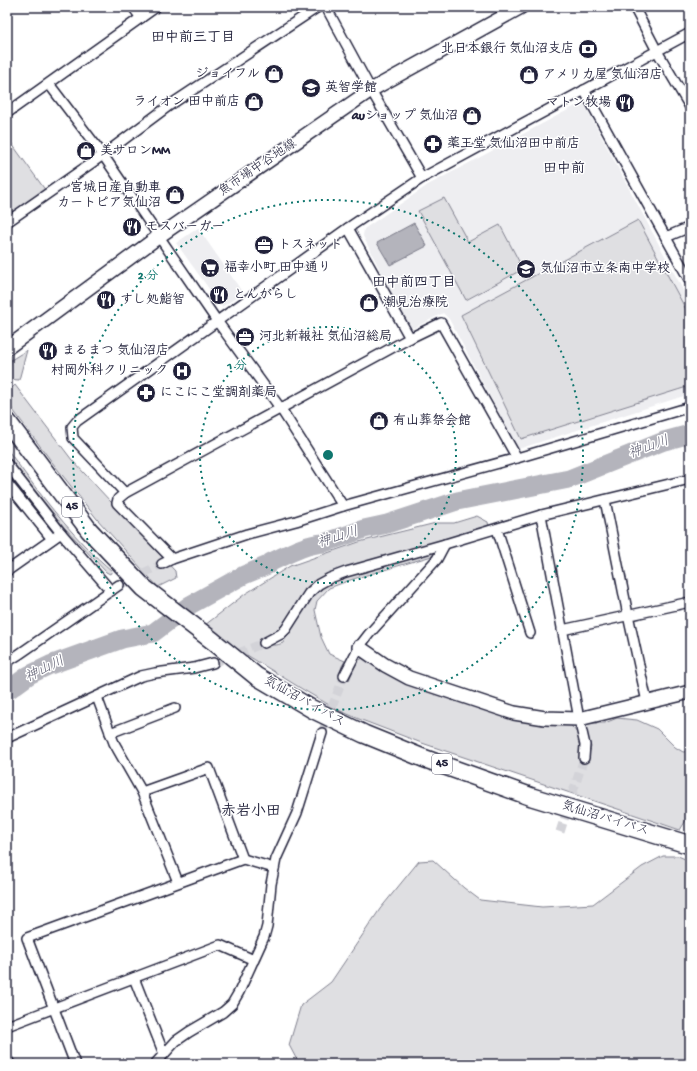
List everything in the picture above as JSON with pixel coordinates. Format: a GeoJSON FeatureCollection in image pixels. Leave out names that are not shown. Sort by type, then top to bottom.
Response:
{"type":"FeatureCollection","features":[{"type":"Feature","properties":{"kind":"highway","name":"気仙沼バイパス"},"geometry":{"type":"LineString","coordinates":[[7,421],[89,530],[144,588],[214,641],[256,676],[312,708],[364,734],[423,758],[532,797],[690,845]]}},
{"type":"Feature","properties":{"kind":"street"},"geometry":{"type":"LineString","coordinates":[[132,7],[141,18]]}},
{"type":"Feature","properties":{"kind":"street"},"geometry":{"type":"LineString","coordinates":[[7,113],[156,7]]}},
{"type":"Feature","properties":{"kind":"street"},"geometry":{"type":"LineString","coordinates":[[7,222],[103,155],[170,105],[318,7]]}},
{"type":"Feature","properties":{"kind":"street"},"geometry":{"type":"LineString","coordinates":[[326,7],[422,178]]}},
{"type":"Feature","properties":{"kind":"street","name":"魚市場中谷地線"},"geometry":{"type":"LineString","coordinates":[[7,348],[158,237],[372,90],[521,7]]}},
{"type":"Feature","properties":{"kind":"street"},"geometry":{"type":"LineString","coordinates":[[634,7],[657,51],[690,107]]}},
{"type":"Feature","properties":{"kind":"street"},"geometry":{"type":"LineString","coordinates":[[125,493],[73,438],[72,427],[77,421],[348,228],[422,178],[690,33]]}},
{"type":"Feature","properties":{"kind":"street"},"geometry":{"type":"LineString","coordinates":[[49,84],[103,155],[158,237],[281,409],[343,506]]}},
{"type":"Feature","properties":{"kind":"street"},"geometry":{"type":"LineString","coordinates":[[584,90],[690,281]]}},
{"type":"Feature","properties":{"kind":"street"},"geometry":{"type":"LineString","coordinates":[[666,237],[690,227]]}},
{"type":"Feature","properties":{"kind":"street"},"geometry":{"type":"LineString","coordinates":[[348,228],[410,338]]}},
{"type":"Feature","properties":{"kind":"street"},"geometry":{"type":"LineString","coordinates":[[172,559],[117,503],[118,499],[125,493],[410,338],[441,323],[517,458]]}},
{"type":"Feature","properties":{"kind":"street"},"geometry":{"type":"LineString","coordinates":[[162,564],[172,559],[247,534],[517,458],[690,407]]}},
{"type":"Feature","properties":{"kind":"street"},"geometry":{"type":"LineString","coordinates":[[7,464],[61,533],[111,591]]}},
{"type":"Feature","properties":{"kind":"street"},"geometry":{"type":"LineString","coordinates":[[264,643],[281,634],[286,629],[308,593],[324,581],[346,572],[541,515],[690,479]]}},
{"type":"Feature","properties":{"kind":"street"},"geometry":{"type":"LineString","coordinates":[[7,483],[52,540]]}},
{"type":"Feature","properties":{"kind":"street"},"geometry":{"type":"LineString","coordinates":[[605,500],[647,702]]}},
{"type":"Feature","properties":{"kind":"street"},"geometry":{"type":"LineString","coordinates":[[541,515],[579,719],[586,745],[584,758]]}},
{"type":"Feature","properties":{"kind":"street"},"geometry":{"type":"LineString","coordinates":[[497,529],[530,632]]}},
{"type":"Feature","properties":{"kind":"street"},"geometry":{"type":"LineString","coordinates":[[7,571],[61,533]]}},
{"type":"Feature","properties":{"kind":"street"},"geometry":{"type":"LineString","coordinates":[[344,676],[359,648],[437,558],[445,544]]}},
{"type":"Feature","properties":{"kind":"street"},"geometry":{"type":"LineString","coordinates":[[7,662],[119,585]]}},
{"type":"Feature","properties":{"kind":"street"},"geometry":{"type":"LineString","coordinates":[[562,630],[690,602]]}},
{"type":"Feature","properties":{"kind":"street"},"geometry":{"type":"LineString","coordinates":[[359,648],[385,665],[409,678],[514,713],[545,718],[579,719],[690,692]]}},
{"type":"Feature","properties":{"kind":"street"},"geometry":{"type":"LineString","coordinates":[[7,738],[141,676],[194,668],[213,663]]}},
{"type":"Feature","properties":{"kind":"street"},"geometry":{"type":"LineString","coordinates":[[97,697],[114,743],[142,792],[178,882]]}},
{"type":"Feature","properties":{"kind":"street"},"geometry":{"type":"LineString","coordinates":[[110,733],[175,708]]}},
{"type":"Feature","properties":{"kind":"street"},"geometry":{"type":"LineString","coordinates":[[155,1064],[176,1041],[223,1012],[232,1004],[239,992],[264,937],[267,926],[271,884],[276,859],[297,814],[322,733]]}},
{"type":"Feature","properties":{"kind":"street"},"geometry":{"type":"LineString","coordinates":[[142,792],[210,768],[243,859]]}},
{"type":"Feature","properties":{"kind":"street"},"geometry":{"type":"LineString","coordinates":[[75,1064],[27,938],[243,859],[274,868]]}},
{"type":"Feature","properties":{"kind":"street"},"geometry":{"type":"LineString","coordinates":[[7,1026],[220,945],[254,960]]}},
{"type":"Feature","properties":{"kind":"street"},"geometry":{"type":"LineString","coordinates":[[134,978],[164,1054]]}},
{"type":"Feature","properties":{"kind":"shaded area","name":"気仙沼市立条南中学校"},"geometry":{"type":"Polygon","coordinates":[[[583,102],[690,303],[690,394],[518,449],[449,319],[443,313],[414,328],[408,326],[363,236],[364,229],[428,185],[583,102]]]}},
{"type":"Feature","properties":{"kind":"shaded area"},"geometry":{"type":"Polygon","coordinates":[[[7,137],[46,191],[7,218],[7,137]]]}},
{"type":"Feature","properties":{"kind":"shaded area"},"geometry":{"type":"Polygon","coordinates":[[[444,198],[468,242],[500,225],[523,269],[466,300],[418,211],[444,198]]]}},
{"type":"Feature","properties":{"kind":"shaded area"},"geometry":{"type":"Polygon","coordinates":[[[638,220],[690,317],[690,386],[521,439],[461,315],[638,220]]]}},
{"type":"Feature","properties":{"kind":"shaded area"},"geometry":{"type":"Polygon","coordinates":[[[414,223],[427,246],[390,265],[377,243],[414,223]]]}},
{"type":"Feature","properties":{"kind":"shaded area","name":"福幸小町 田中通り"},"geometry":{"type":"Polygon","coordinates":[[[198,228],[243,293],[222,307],[176,243],[198,228]]]}},
{"type":"Feature","properties":{"kind":"shaded area"},"geometry":{"type":"Polygon","coordinates":[[[27,350],[19,380],[7,379],[11,360],[27,350]]]}},
{"type":"Feature","properties":{"kind":"shaded area"},"geometry":{"type":"Polygon","coordinates":[[[15,385],[72,460],[175,571],[176,578],[158,587],[97,519],[7,402],[7,393],[15,385]]]}},
{"type":"Feature","properties":{"kind":"shaded area"},"geometry":{"type":"Polygon","coordinates":[[[7,449],[64,523],[85,546],[112,571],[110,574],[106,572],[64,527],[15,465],[10,463],[7,457],[7,449]]]}},
{"type":"Feature","properties":{"kind":"shaded area"},"geometry":{"type":"Polygon","coordinates":[[[477,516],[488,522],[489,528],[325,577],[269,638],[268,642],[273,645],[283,643],[307,600],[323,585],[346,576],[437,549],[437,554],[432,556],[353,579],[329,588],[317,601],[315,610],[321,637],[329,654],[345,661],[339,676],[349,680],[357,661],[363,658],[507,716],[537,723],[569,724],[579,736],[581,759],[579,761],[586,763],[591,747],[584,723],[605,723],[617,718],[637,720],[657,729],[675,747],[683,752],[690,751],[690,814],[680,830],[419,742],[359,719],[336,709],[302,689],[229,644],[205,625],[245,594],[290,566],[359,542],[436,523],[454,523],[477,516]]]}},
{"type":"Feature","properties":{"kind":"shaded area"},"geometry":{"type":"Polygon","coordinates":[[[663,856],[678,856],[690,861],[690,1064],[299,1064],[289,1045],[301,1005],[331,982],[380,909],[419,861],[433,860],[464,888],[480,900],[542,907],[593,904],[642,867],[663,856]]]}},
{"type":"Feature","properties":{"kind":"waterway","name":"神山川"},"geometry":{"type":"LineString","coordinates":[[7,691],[29,675],[50,665],[122,639],[153,633],[190,605],[244,575],[304,547],[324,543],[364,529],[387,524],[457,501],[569,479],[664,441],[690,434]]}},
{"type":"Feature","properties":{"kind":"tunnel"},"geometry":{"type":"LineString","coordinates":[[119,585],[162,564]]}},
{"type":"Feature","properties":{"kind":"tunnel"},"geometry":{"type":"LineString","coordinates":[[213,663],[264,643]]}},
{"type":"Feature","properties":{"kind":"tunnel"},"geometry":{"type":"LineString","coordinates":[[322,733],[344,676]]}},
{"type":"Feature","properties":{"kind":"tunnel"},"geometry":{"type":"LineString","coordinates":[[560,832],[584,758]]}},
{"type":"Feature","properties":{"kind":"place","name":"北日本銀行 気仙沼支店"},"geometry":{"type":"Point","coordinates":[588,49]}},
{"type":"Feature","properties":{"kind":"place","name":"ジョイフル"},"geometry":{"type":"Point","coordinates":[274,74]}},
{"type":"Feature","properties":{"kind":"place","name":"アメリカ屋 気仙沼店"},"geometry":{"type":"Point","coordinates":[529,75]}},
{"type":"Feature","properties":{"kind":"place","name":"英智学館"},"geometry":{"type":"Point","coordinates":[311,88]}},
{"type":"Feature","properties":{"kind":"place","name":"ライオン 田中前店"},"geometry":{"type":"Point","coordinates":[254,102]}},
{"type":"Feature","properties":{"kind":"place","name":"マトン牧場"},"geometry":{"type":"Point","coordinates":[625,103]}},
{"type":"Feature","properties":{"kind":"place","name":"auショップ 気仙沼"},"geometry":{"type":"Point","coordinates":[472,116]}},
{"type":"Feature","properties":{"kind":"place","name":"薬王堂 気仙沼田中前店"},"geometry":{"type":"Point","coordinates":[433,144]}},
{"type":"Feature","properties":{"kind":"place","name":"美サロンMM"},"geometry":{"type":"Point","coordinates":[86,151]}},
{"type":"Feature","properties":{"kind":"place","name":"宮城日産自動車 カートピア気仙沼"},"geometry":{"type":"Point","coordinates":[175,195]}},
{"type":"Feature","properties":{"kind":"place","name":"モスバーガー"},"geometry":{"type":"Point","coordinates":[132,227]}},
{"type":"Feature","properties":{"kind":"place","name":"トスネット"},"geometry":{"type":"Point","coordinates":[264,245]}},
{"type":"Feature","properties":{"kind":"place","name":"福幸小町 田中通り"},"geometry":{"type":"Point","coordinates":[210,268]}},
{"type":"Feature","properties":{"kind":"place","name":"気仙沼市立条南中学校"},"geometry":{"type":"Point","coordinates":[526,269]}},
{"type":"Feature","properties":{"kind":"place","name":"とんがらし"},"geometry":{"type":"Point","coordinates":[219,295]}},
{"type":"Feature","properties":{"kind":"place","name":"すし処鮨智"},"geometry":{"type":"Point","coordinates":[106,300]}},
{"type":"Feature","properties":{"kind":"place","name":"潮見治療院"},"geometry":{"type":"Point","coordinates":[369,303]}},
{"type":"Feature","properties":{"kind":"place","name":"河北新報社 気仙沼総局"},"geometry":{"type":"Point","coordinates":[245,337]}},
{"type":"Feature","properties":{"kind":"place","name":"まるまつ 気仙沼店"},"geometry":{"type":"Point","coordinates":[48,351]}},
{"type":"Feature","properties":{"kind":"place","name":"村岡外科クリニック"},"geometry":{"type":"Point","coordinates":[182,371]}},
{"type":"Feature","properties":{"kind":"place","name":"にこにこ堂調剤薬局"},"geometry":{"type":"Point","coordinates":[146,393]}},
{"type":"Feature","properties":{"kind":"place","name":"有山葬祭会館"},"geometry":{"type":"Point","coordinates":[379,421]}},
{"type":"Feature","properties":{"kind":"district","name":"田中前三丁目"},"geometry":{"type":"Point","coordinates":[193,38]}},
{"type":"Feature","properties":{"kind":"district","name":"田中前"},"geometry":{"type":"Point","coordinates":[564,169]}},
{"type":"Feature","properties":{"kind":"district","name":"田中前四丁目"},"geometry":{"type":"Point","coordinates":[414,283]}},
{"type":"Feature","properties":{"kind":"district","name":"赤岩小田"},"geometry":{"type":"Point","coordinates":[251,812]}}]}
